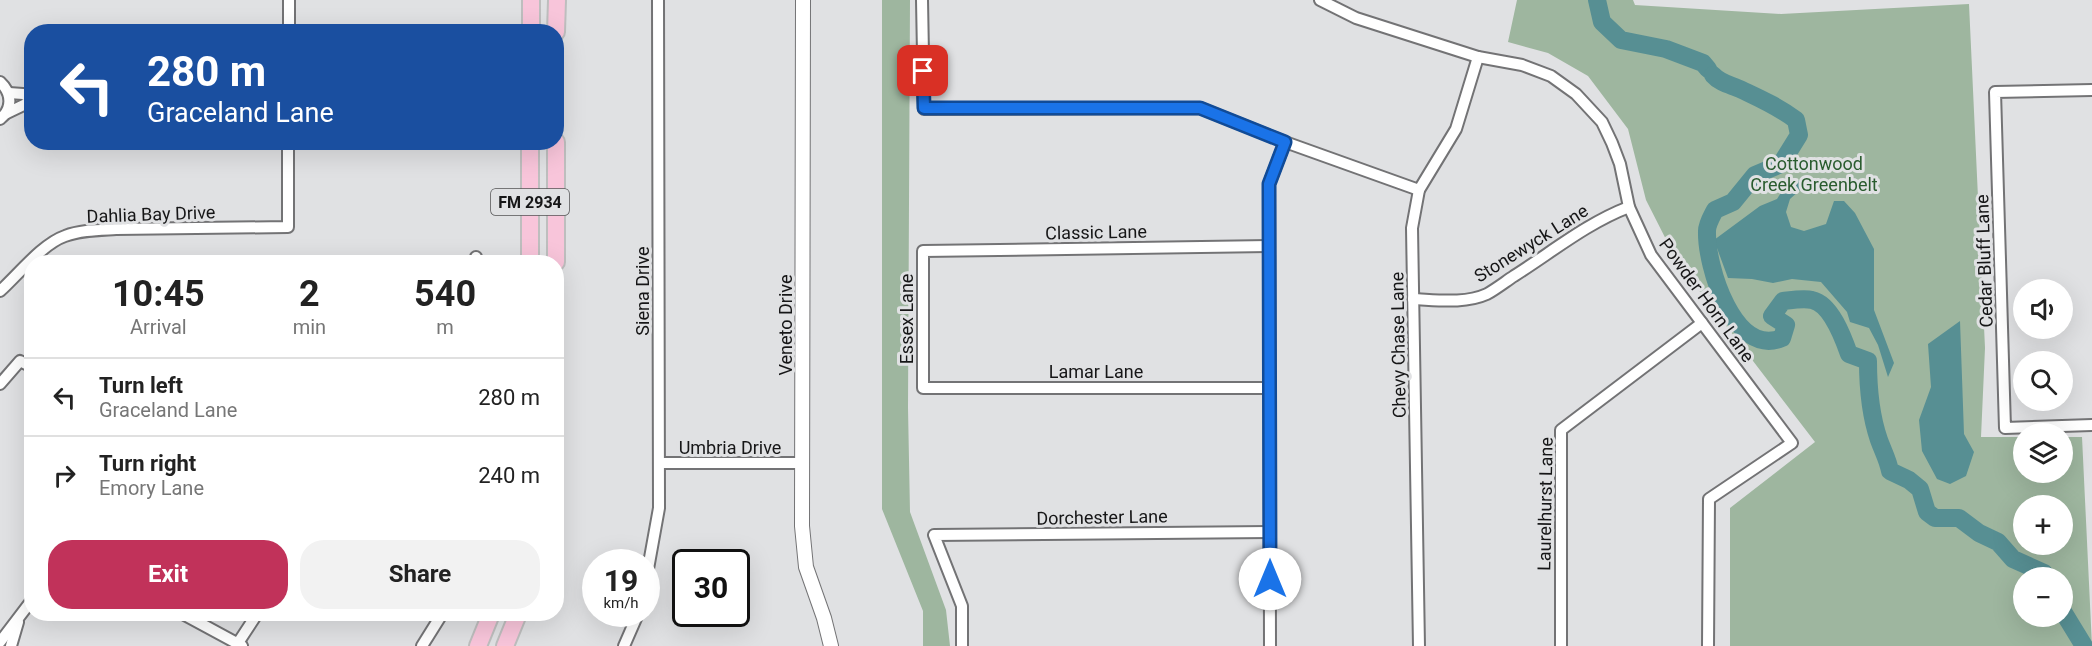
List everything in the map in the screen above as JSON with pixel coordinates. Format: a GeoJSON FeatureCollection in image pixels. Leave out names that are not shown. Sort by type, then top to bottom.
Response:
{"type":"FeatureCollection","features":[{"type":"Feature","properties":{"kind":"main road"},"geometry":{"type":"LineString","coordinates":[[531,0],[531,24]]}},
{"type":"Feature","properties":{"kind":"main road"},"geometry":{"type":"LineString","coordinates":[[556,0],[556,24]]}},
{"type":"Feature","properties":{"kind":"main road","name":"FM 2934"},"geometry":{"type":"LineString","coordinates":[[530,150],[530,255]]}},
{"type":"Feature","properties":{"kind":"main road","name":"FM 2934"},"geometry":{"type":"LineString","coordinates":[[556,150],[556,255]]}},
{"type":"Feature","properties":{"kind":"main road"},"geometry":{"type":"LineString","coordinates":[[478,646],[488,621]]}},
{"type":"Feature","properties":{"kind":"main road"},"geometry":{"type":"LineString","coordinates":[[505,646],[515,621]]}},
{"type":"Feature","properties":{"kind":"street"},"geometry":{"type":"LineString","coordinates":[[289,0],[289,24]]}},
{"type":"Feature","properties":{"kind":"street","name":"Siena Drive"},"geometry":{"type":"LineString","coordinates":[[652,549],[659,508],[658,0]]}},
{"type":"Feature","properties":{"kind":"street","name":"Veneto Drive"},"geometry":{"type":"LineString","coordinates":[[803,0],[802,526],[806,567],[831,646]]}},
{"type":"Feature","properties":{"kind":"street"},"geometry":{"type":"LineString","coordinates":[[922,0],[924,108],[1200,108],[1285,142],[1419,190]]}},
{"type":"Feature","properties":{"kind":"street","name":"Powder Horn Lane"},"geometry":{"type":"LineString","coordinates":[[1320,0],[1356,18],[1478,57],[1522,65],[1551,76],[1576,94],[1602,122],[1620,164],[1629,207],[1651,255],[1792,443],[1709,499],[1708,646]]}},
{"type":"Feature","properties":{"kind":"street","name":"Chevy Chase Lane"},"geometry":{"type":"LineString","coordinates":[[1419,646],[1412,228],[1419,190],[1456,129],[1478,57]]}},
{"type":"Feature","properties":{"kind":"street"},"geometry":{"type":"LineString","coordinates":[[0,82],[9,93],[10,101],[3,116]]}},
{"type":"Feature","properties":{"kind":"street","name":"Cedar Bluff Lane"},"geometry":{"type":"LineString","coordinates":[[2092,90],[1995,92],[2005,429],[2092,425]]}},
{"type":"Feature","properties":{"kind":"street"},"geometry":{"type":"LineString","coordinates":[[9,93],[24,95]]}},
{"type":"Feature","properties":{"kind":"street"},"geometry":{"type":"LineString","coordinates":[[3,116],[24,104]]}},
{"type":"Feature","properties":{"kind":"street"},"geometry":{"type":"LineString","coordinates":[[1270,646],[1269,184],[1285,142]]}},
{"type":"Feature","properties":{"kind":"street","name":"Dahlia Bay Drive"},"geometry":{"type":"LineString","coordinates":[[39,255],[63,237],[80,233],[116,229],[288,227],[288,150]]}},
{"type":"Feature","properties":{"kind":"street","name":"Stonewyck Lane"},"geometry":{"type":"LineString","coordinates":[[1413,299],[1456,301],[1486,294],[1557,249],[1585,227],[1629,207]]}},
{"type":"Feature","properties":{"kind":"street","name":"Classic Lane"},"geometry":{"type":"LineString","coordinates":[[923,251],[1269,246]]}},
{"type":"Feature","properties":{"kind":"street","name":"Essex Lane"},"geometry":{"type":"LineString","coordinates":[[922,388],[923,251]]}},
{"type":"Feature","properties":{"kind":"street","name":"Dahlia Bay Drive"},"geometry":{"type":"LineString","coordinates":[[0,291],[24,269]]}},
{"type":"Feature","properties":{"kind":"street","name":"Laurelhurst Lane"},"geometry":{"type":"LineString","coordinates":[[1561,646],[1561,430],[1702,323]]}},
{"type":"Feature","properties":{"kind":"street"},"geometry":{"type":"LineString","coordinates":[[0,384],[20,361],[24,363]]}},
{"type":"Feature","properties":{"kind":"street","name":"Lamar Lane"},"geometry":{"type":"LineString","coordinates":[[922,388],[1269,388]]}},
{"type":"Feature","properties":{"kind":"street","name":"Umbria Drive"},"geometry":{"type":"LineString","coordinates":[[658,463],[802,463]]}},
{"type":"Feature","properties":{"kind":"street","name":"Dorchester Lane"},"geometry":{"type":"LineString","coordinates":[[962,646],[962,606],[934,535],[1270,532]]}},
{"type":"Feature","properties":{"kind":"street"},"geometry":{"type":"LineString","coordinates":[[0,642],[24,610]]}},
{"type":"Feature","properties":{"kind":"street"},"geometry":{"type":"LineString","coordinates":[[11,646],[19,616]]}},
{"type":"Feature","properties":{"kind":"street"},"geometry":{"type":"LineString","coordinates":[[196,621],[240,644],[252,621]]}},
{"type":"Feature","properties":{"kind":"street"},"geometry":{"type":"LineString","coordinates":[[423,646],[438,621]]}},
{"type":"Feature","properties":{"kind":"street"},"geometry":{"type":"LineString","coordinates":[[624,646],[632,627]]}},
{"type":"Feature","properties":{"kind":"green space"},"geometry":{"type":"Polygon","coordinates":[[[882,0],[910,0],[908,408],[910,512],[946,610],[950,646],[923,646],[923,611],[882,509],[882,0]]]}},
{"type":"Feature","properties":{"kind":"green space","name":"Cottonwood Creek Greenbelt"},"geometry":{"type":"Polygon","coordinates":[[[1517,0],[1633,0],[1635,5],[1781,14],[1969,4],[1985,348],[1981,437],[2013,437],[2013,483],[2073,483],[2073,437],[2082,437],[2092,646],[1730,646],[1730,508],[1815,442],[1678,263],[1646,200],[1628,129],[1588,76],[1548,53],[1508,42],[1517,0]]]}},
{"type":"Feature","properties":{"kind":"water"},"geometry":{"type":"Polygon","coordinates":[[[1800,180],[1800,190],[1790,199],[1786,212],[1791,227],[1804,231],[1826,224],[1834,201],[1844,201],[1855,213],[1874,249],[1874,310],[1894,363],[1888,377],[1878,345],[1869,328],[1850,322],[1847,312],[1821,282],[1792,279],[1773,283],[1728,278],[1714,240],[1760,206],[1777,199],[1787,183],[1800,180]]]}},
{"type":"Feature","properties":{"kind":"water"},"geometry":{"type":"Polygon","coordinates":[[[1960,321],[1964,434],[1974,452],[1966,476],[1950,484],[1937,479],[1922,451],[1919,420],[1931,387],[1928,344],[1960,321]]]}},
{"type":"Feature","properties":{"kind":"waterway"},"geometry":{"type":"LineString","coordinates":[[1597,0],[1602,22],[1621,40],[1666,49],[1703,63],[1708,69]]}},
{"type":"Feature","properties":{"kind":"waterway"},"geometry":{"type":"LineString","coordinates":[[1713,75],[1790,115],[1796,120],[1799,135],[1781,164],[1755,175],[1733,202],[1715,210],[1708,226],[1708,246],[1712,265],[1726,305],[1737,322],[1750,335],[1765,341],[1782,338],[1786,325],[1772,316],[1783,301],[1809,299],[1825,308],[1835,322],[1849,354],[1868,361],[1873,420],[1890,471],[1909,480],[1920,489],[1927,512],[1935,518],[1959,518],[1979,533],[1998,542],[2013,559],[2031,567]]}},
{"type":"Feature","properties":{"kind":"waterway"},"geometry":{"type":"LineString","coordinates":[[2072,627],[2084,646]]}},
{"type":"Feature","properties":{"kind":"route"},"geometry":{"type":"LineString","coordinates":[[923,71],[924,108],[1200,108],[1285,142],[1269,184],[1270,579]]}}]}
